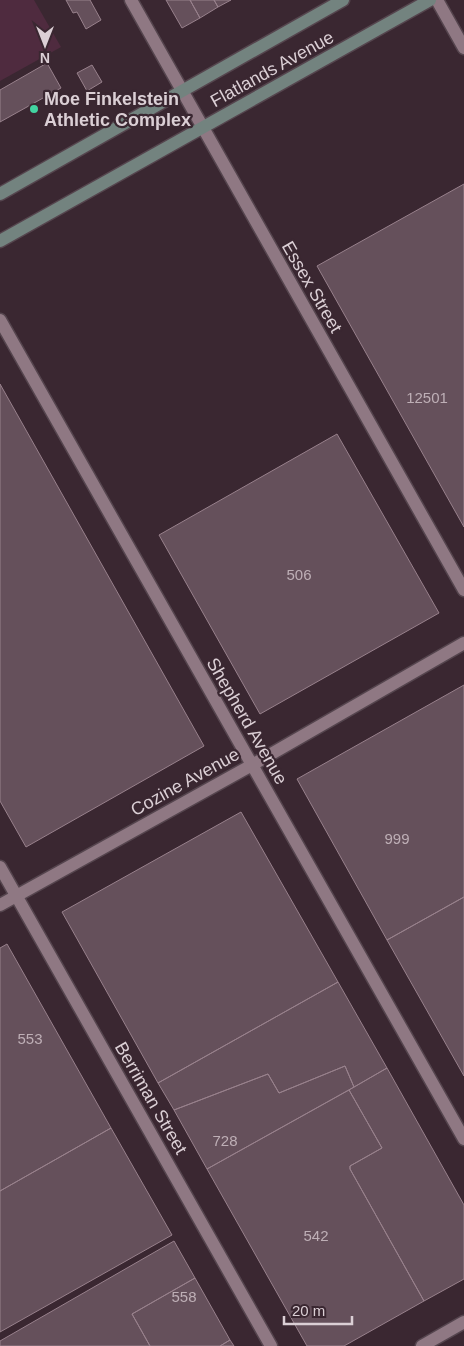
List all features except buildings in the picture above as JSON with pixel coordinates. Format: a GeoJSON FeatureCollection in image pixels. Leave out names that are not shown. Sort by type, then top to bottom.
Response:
{"type":"FeatureCollection","features":[{"type":"Feature","properties":{"kind":"main road","name":"Flatlands Avenue"},"geometry":{"type":"LineString","coordinates":[[0,194],[343,0]]}},
{"type":"Feature","properties":{"kind":"main road","name":"Flatlands Avenue"},"geometry":{"type":"LineString","coordinates":[[0,240],[430,0]]}},
{"type":"Feature","properties":{"kind":"street","name":"Essex Street"},"geometry":{"type":"LineString","coordinates":[[131,0],[464,590]]}},
{"type":"Feature","properties":{"kind":"street"},"geometry":{"type":"LineString","coordinates":[[437,0],[464,48]]}},
{"type":"Feature","properties":{"kind":"street","name":"Shepherd Avenue"},"geometry":{"type":"LineString","coordinates":[[0,320],[464,1139]]}},
{"type":"Feature","properties":{"kind":"street","name":"Cozine Avenue"},"geometry":{"type":"LineString","coordinates":[[0,905],[252,765],[464,643]]}},
{"type":"Feature","properties":{"kind":"street","name":"Berriman Street"},"geometry":{"type":"LineString","coordinates":[[0,867],[271,1346]]}},
{"type":"Feature","properties":{"kind":"street"},"geometry":{"type":"LineString","coordinates":[[422,1346],[464,1322]]}},
{"type":"Feature","properties":{"kind":"shaded area"},"geometry":{"type":"Polygon","coordinates":[[[0,0],[34,0],[61,47],[0,81],[0,0]]]}},
{"type":"Feature","properties":{"kind":"place","name":"Moe Finkelstein Athletic Complex"},"geometry":{"type":"Point","coordinates":[34,109]}}]}
